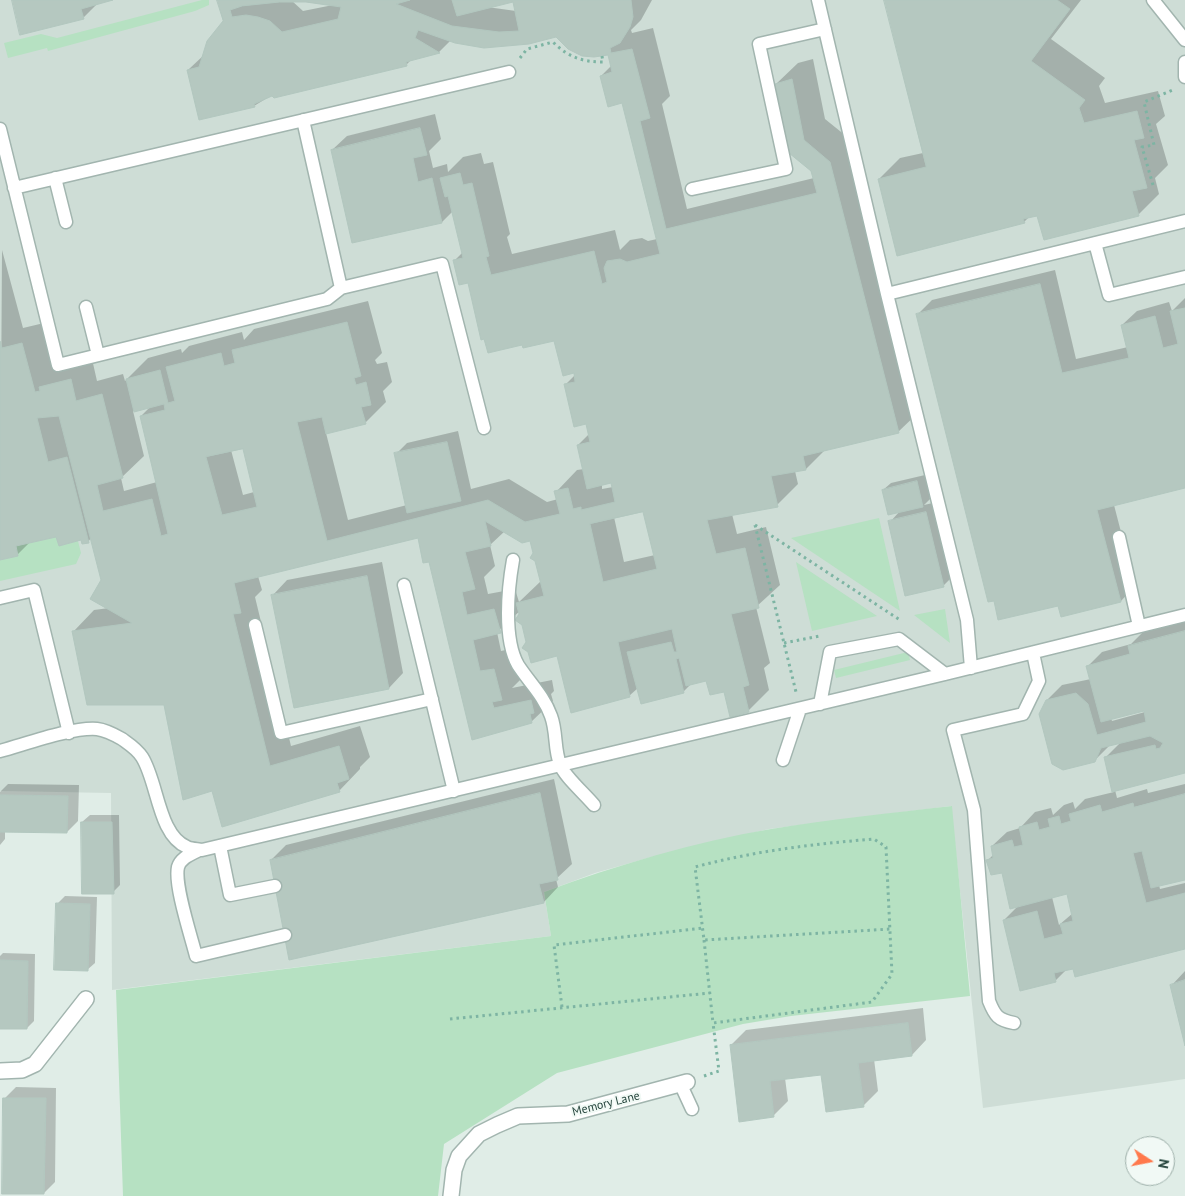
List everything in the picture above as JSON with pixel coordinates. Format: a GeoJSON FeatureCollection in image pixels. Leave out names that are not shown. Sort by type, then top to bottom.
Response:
{"type":"FeatureCollection","features":[{"type":"Feature","properties":{"kind":"street"},"geometry":{"type":"LineString","coordinates":[[0,1071],[22,1070],[35,1064],[86,999]]}},
{"type":"Feature","properties":{"kind":"street","name":"Memory Lane"},"geometry":{"type":"LineString","coordinates":[[451,1196],[454,1170],[459,1156],[479,1134],[518,1116],[568,1114],[684,1082]]}},
{"type":"Feature","properties":{"kind":"lane"},"geometry":{"type":"LineString","coordinates":[[818,0],[887,294],[967,620],[971,668]]}},
{"type":"Feature","properties":{"kind":"lane"},"geometry":{"type":"LineString","coordinates":[[1153,0],[1185,40]]}},
{"type":"Feature","properties":{"kind":"lane"},"geometry":{"type":"LineString","coordinates":[[692,189],[786,169],[759,44],[825,29]]}},
{"type":"Feature","properties":{"kind":"lane"},"geometry":{"type":"LineString","coordinates":[[1185,62],[1185,77]]}},
{"type":"Feature","properties":{"kind":"lane"},"geometry":{"type":"LineString","coordinates":[[14,188],[509,72]]}},
{"type":"Feature","properties":{"kind":"lane"},"geometry":{"type":"LineString","coordinates":[[303,120],[341,288]]}},
{"type":"Feature","properties":{"kind":"lane"},"geometry":{"type":"LineString","coordinates":[[0,129],[58,365],[327,298],[341,288],[442,264],[484,428]]}},
{"type":"Feature","properties":{"kind":"lane"},"geometry":{"type":"LineString","coordinates":[[55,178],[66,222]]}},
{"type":"Feature","properties":{"kind":"lane"},"geometry":{"type":"LineString","coordinates":[[887,294],[1185,221]]}},
{"type":"Feature","properties":{"kind":"lane"},"geometry":{"type":"LineString","coordinates":[[1096,243],[1109,295],[1185,277]]}},
{"type":"Feature","properties":{"kind":"lane"},"geometry":{"type":"LineString","coordinates":[[86,307],[98,355]]}},
{"type":"Feature","properties":{"kind":"lane"},"geometry":{"type":"LineString","coordinates":[[1119,536],[1139,626]]}},
{"type":"Feature","properties":{"kind":"lane"},"geometry":{"type":"LineString","coordinates":[[513,560],[508,587],[511,642],[517,663],[545,701],[556,736],[560,766],[594,804]]}},
{"type":"Feature","properties":{"kind":"lane"},"geometry":{"type":"LineString","coordinates":[[404,585],[454,791]]}},
{"type":"Feature","properties":{"kind":"lane"},"geometry":{"type":"LineString","coordinates":[[0,598],[34,590],[69,733]]}},
{"type":"Feature","properties":{"kind":"lane"},"geometry":{"type":"LineString","coordinates":[[285,935],[196,956],[178,881],[178,865],[187,856],[202,850],[800,709],[1185,615]]}},
{"type":"Feature","properties":{"kind":"lane"},"geometry":{"type":"LineString","coordinates":[[255,625],[281,733],[432,699]]}},
{"type":"Feature","properties":{"kind":"lane"},"geometry":{"type":"LineString","coordinates":[[820,704],[830,652],[899,639],[945,674]]}},
{"type":"Feature","properties":{"kind":"lane"},"geometry":{"type":"LineString","coordinates":[[1014,1023],[1002,1021],[994,1015],[989,1001],[974,810],[953,730],[1023,714],[1039,681],[1033,653]]}},
{"type":"Feature","properties":{"kind":"lane"},"geometry":{"type":"LineString","coordinates":[[783,760],[800,709]]}},
{"type":"Feature","properties":{"kind":"lane"},"geometry":{"type":"LineString","coordinates":[[0,750],[69,733],[99,729],[115,735],[132,746],[142,757],[156,789],[167,830],[187,848],[202,850]]}},
{"type":"Feature","properties":{"kind":"lane"},"geometry":{"type":"LineString","coordinates":[[220,846],[230,895],[275,886]]}},
{"type":"Feature","properties":{"kind":"lane"},"geometry":{"type":"LineString","coordinates":[[684,1082],[692,1109]]}},
{"type":"Feature","properties":{"kind":"path"},"geometry":{"type":"LineString","coordinates":[[509,72],[527,49],[553,42],[562,51],[583,62],[602,62],[602,56]]}},
{"type":"Feature","properties":{"kind":"path"},"geometry":{"type":"LineString","coordinates":[[1153,185],[1142,147],[1154,145],[1144,102],[1177,88]]}},
{"type":"Feature","properties":{"kind":"path"},"geometry":{"type":"LineString","coordinates":[[800,709],[755,525],[907,625]]}},
{"type":"Feature","properties":{"kind":"path"},"geometry":{"type":"LineString","coordinates":[[684,1082],[719,1071],[713,1023],[703,928],[695,867],[732,857],[799,845],[874,839],[886,847],[892,974],[872,1002],[713,1023]]}},
{"type":"Feature","properties":{"kind":"path"},"geometry":{"type":"LineString","coordinates":[[562,1007],[554,945],[703,928]]}},
{"type":"Feature","properties":{"kind":"path"},"geometry":{"type":"LineString","coordinates":[[704,940],[891,929]]}},
{"type":"Feature","properties":{"kind":"path"},"geometry":{"type":"LineString","coordinates":[[450,1019],[710,993]]}},
{"type":"Feature","properties":{"kind":"shaded area"},"geometry":{"type":"Polygon","coordinates":[[[0,0],[1185,0],[1185,1079],[983,1108],[951,806],[769,829],[648,858],[595,873],[544,892],[551,936],[112,990],[111,793],[0,791],[0,0]]]}},
{"type":"Feature","properties":{"kind":"green space"},"geometry":{"type":"Polygon","coordinates":[[[202,0],[209,0],[209,5],[195,11],[48,51],[47,48],[8,58],[4,43],[41,34],[57,38],[202,0]]]}},
{"type":"Feature","properties":{"kind":"green space"},"geometry":{"type":"Polygon","coordinates":[[[879,518],[900,611],[791,538],[879,518]]]}},
{"type":"Feature","properties":{"kind":"green space"},"geometry":{"type":"Polygon","coordinates":[[[56,537],[59,546],[78,541],[81,553],[76,564],[0,581],[0,560],[18,556],[16,546],[56,537]]]}},
{"type":"Feature","properties":{"kind":"green space"},"geometry":{"type":"Polygon","coordinates":[[[796,562],[877,616],[812,631],[796,562]]]}},
{"type":"Feature","properties":{"kind":"green space"},"geometry":{"type":"Polygon","coordinates":[[[945,609],[950,643],[914,615],[945,609]]]}},
{"type":"Feature","properties":{"kind":"green space"},"geometry":{"type":"Polygon","coordinates":[[[908,652],[910,660],[836,678],[834,670],[908,652]]]}},
{"type":"Feature","properties":{"kind":"green space"},"geometry":{"type":"Polygon","coordinates":[[[952,806],[970,996],[791,1016],[743,1024],[557,1073],[444,1144],[438,1196],[123,1196],[116,990],[551,936],[544,892],[599,873],[656,855],[742,834],[861,816],[952,806]]]}},
{"type":"Feature","properties":{"kind":"building"},"geometry":{"type":"Polygon","coordinates":[[[12,0],[113,0],[81,9],[84,19],[20,35],[12,0]]]}},
{"type":"Feature","properties":{"kind":"building"},"geometry":{"type":"Polygon","coordinates":[[[217,0],[410,0],[396,4],[452,26],[499,32],[519,31],[513,2],[457,16],[452,0],[631,0],[633,17],[630,27],[620,43],[610,48],[611,53],[632,49],[650,118],[640,121],[666,229],[817,193],[811,171],[789,153],[775,84],[792,79],[804,140],[830,162],[899,433],[803,456],[806,470],[771,476],[778,507],[707,520],[716,554],[745,548],[759,608],[731,614],[749,685],[743,687],[749,712],[730,717],[724,692],[710,695],[706,681],[686,686],[679,658],[676,659],[684,693],[641,704],[627,652],[671,642],[674,652],[677,652],[672,629],[618,642],[630,697],[571,713],[557,656],[531,663],[528,652],[522,648],[526,642],[522,625],[515,620],[519,614],[516,603],[544,596],[535,561],[530,558],[533,553],[530,541],[522,543],[485,521],[491,546],[465,552],[475,589],[462,592],[467,615],[494,609],[501,633],[473,640],[480,671],[494,669],[502,700],[492,702],[494,708],[531,700],[534,713],[530,714],[532,723],[472,740],[429,562],[423,563],[418,538],[234,583],[241,613],[233,614],[270,766],[339,746],[349,779],[337,783],[340,792],[222,827],[212,791],[183,800],[164,705],[87,705],[72,631],[132,623],[90,599],[101,580],[59,416],[37,418],[48,462],[67,457],[89,543],[82,544],[81,540],[59,546],[56,537],[16,546],[18,556],[0,560],[0,341],[2,348],[22,343],[35,392],[40,391],[39,387],[71,379],[76,401],[102,394],[123,478],[97,485],[103,511],[152,499],[161,536],[168,534],[140,416],[165,410],[164,404],[134,412],[126,379],[160,370],[168,403],[175,401],[166,367],[221,353],[224,366],[235,363],[232,350],[347,322],[361,376],[354,378],[356,385],[366,382],[371,405],[361,407],[366,424],[326,434],[322,417],[297,422],[327,541],[488,500],[525,522],[560,514],[554,491],[568,488],[573,509],[581,507],[581,510],[615,502],[611,483],[587,489],[577,445],[590,442],[586,424],[574,427],[564,384],[575,382],[574,373],[563,376],[554,341],[523,348],[522,345],[488,353],[484,339],[481,340],[468,283],[459,285],[453,260],[463,258],[448,196],[445,197],[440,178],[460,173],[463,185],[472,183],[489,256],[486,257],[491,275],[594,251],[602,284],[607,282],[604,268],[607,261],[620,259],[627,262],[660,254],[622,103],[608,107],[600,76],[612,72],[608,55],[582,56],[568,49],[556,37],[529,44],[484,48],[455,43],[418,30],[415,38],[440,53],[406,62],[407,66],[274,98],[272,96],[254,104],[255,107],[199,120],[187,70],[199,67],[207,41],[223,21],[217,0]],[[280,2],[242,6],[230,10],[232,17],[246,15],[258,17],[270,21],[282,32],[338,19],[341,7],[306,2],[280,2]],[[243,449],[206,457],[222,515],[257,507],[243,449]],[[643,512],[590,524],[603,582],[657,569],[643,512]]]}},
{"type":"Feature","properties":{"kind":"building"},"geometry":{"type":"Polygon","coordinates":[[[884,0],[1057,0],[1070,9],[1031,61],[1085,100],[1079,108],[1084,123],[1137,111],[1144,138],[1134,140],[1147,188],[1132,191],[1139,216],[1044,240],[1037,216],[1023,219],[1025,223],[897,256],[878,179],[926,167],[884,0]]]}},
{"type":"Feature","properties":{"kind":"building"},"geometry":{"type":"Polygon","coordinates":[[[420,128],[427,155],[413,158],[418,182],[432,178],[442,223],[352,243],[331,150],[420,128]]]}},
{"type":"Feature","properties":{"kind":"building"},"geometry":{"type":"Polygon","coordinates":[[[1040,284],[1062,373],[1129,358],[1121,325],[1155,316],[1163,348],[1178,344],[1170,311],[1185,308],[1185,488],[1097,510],[1121,602],[1061,617],[1058,606],[998,620],[994,601],[988,602],[916,314],[1040,284]]]}},
{"type":"Feature","properties":{"kind":"building"},"geometry":{"type":"Polygon","coordinates":[[[447,442],[461,501],[407,513],[394,453],[447,442]]]}},
{"type":"Feature","properties":{"kind":"building"},"geometry":{"type":"Polygon","coordinates":[[[917,481],[923,507],[888,515],[882,490],[917,481]]]}},
{"type":"Feature","properties":{"kind":"building"},"geometry":{"type":"Polygon","coordinates":[[[926,512],[944,587],[905,596],[888,521],[926,512]]]}},
{"type":"Feature","properties":{"kind":"building"},"geometry":{"type":"Polygon","coordinates":[[[367,576],[389,689],[294,708],[271,595],[367,576]]]}},
{"type":"Feature","properties":{"kind":"building"},"geometry":{"type":"Polygon","coordinates":[[[1185,631],[1185,773],[1112,792],[1104,757],[1155,745],[1156,749],[1160,748],[1163,743],[1150,736],[1101,748],[1095,762],[1063,770],[1052,764],[1039,714],[1046,700],[1076,693],[1088,704],[1097,735],[1146,722],[1144,711],[1101,722],[1086,666],[1130,654],[1128,646],[1185,631]]]}},
{"type":"Feature","properties":{"kind":"building"},"geometry":{"type":"Polygon","coordinates":[[[540,793],[558,880],[539,884],[544,903],[289,960],[270,860],[540,793]]]}},
{"type":"Feature","properties":{"kind":"building"},"geometry":{"type":"Polygon","coordinates":[[[1185,794],[1185,880],[1151,888],[1142,851],[1133,853],[1146,903],[1185,893],[1185,949],[1075,977],[1073,969],[1054,973],[1056,982],[1020,991],[1003,920],[1037,911],[1044,939],[1063,934],[1060,924],[1073,921],[1067,894],[1010,909],[1002,873],[991,875],[986,860],[993,858],[991,846],[1012,840],[1014,847],[1023,845],[1019,827],[1037,822],[1039,830],[1050,827],[1048,819],[1059,816],[1061,824],[1071,821],[1069,814],[1100,805],[1102,812],[1133,803],[1134,807],[1185,794]]]}},
{"type":"Feature","properties":{"kind":"building"},"geometry":{"type":"Polygon","coordinates":[[[0,795],[68,796],[67,833],[0,832],[0,795]]]}},
{"type":"Feature","properties":{"kind":"building"},"geometry":{"type":"Polygon","coordinates":[[[81,822],[112,822],[114,894],[82,894],[81,822]]]}},
{"type":"Feature","properties":{"kind":"building"},"geometry":{"type":"Polygon","coordinates":[[[56,903],[90,904],[88,971],[54,970],[56,903]]]}},
{"type":"Feature","properties":{"kind":"building"},"geometry":{"type":"Polygon","coordinates":[[[0,960],[28,961],[27,1029],[0,1029],[0,960]]]}},
{"type":"Feature","properties":{"kind":"building"},"geometry":{"type":"Polygon","coordinates":[[[1185,980],[1185,1046],[1170,985],[1185,980]]]}},
{"type":"Feature","properties":{"kind":"building"},"geometry":{"type":"Polygon","coordinates":[[[908,1023],[912,1056],[858,1063],[864,1107],[826,1112],[821,1075],[770,1081],[774,1117],[739,1122],[730,1045],[908,1023]]]}},
{"type":"Feature","properties":{"kind":"building"},"geometry":{"type":"Polygon","coordinates":[[[3,1098],[46,1098],[44,1194],[2,1194],[3,1098]]]}}]}
